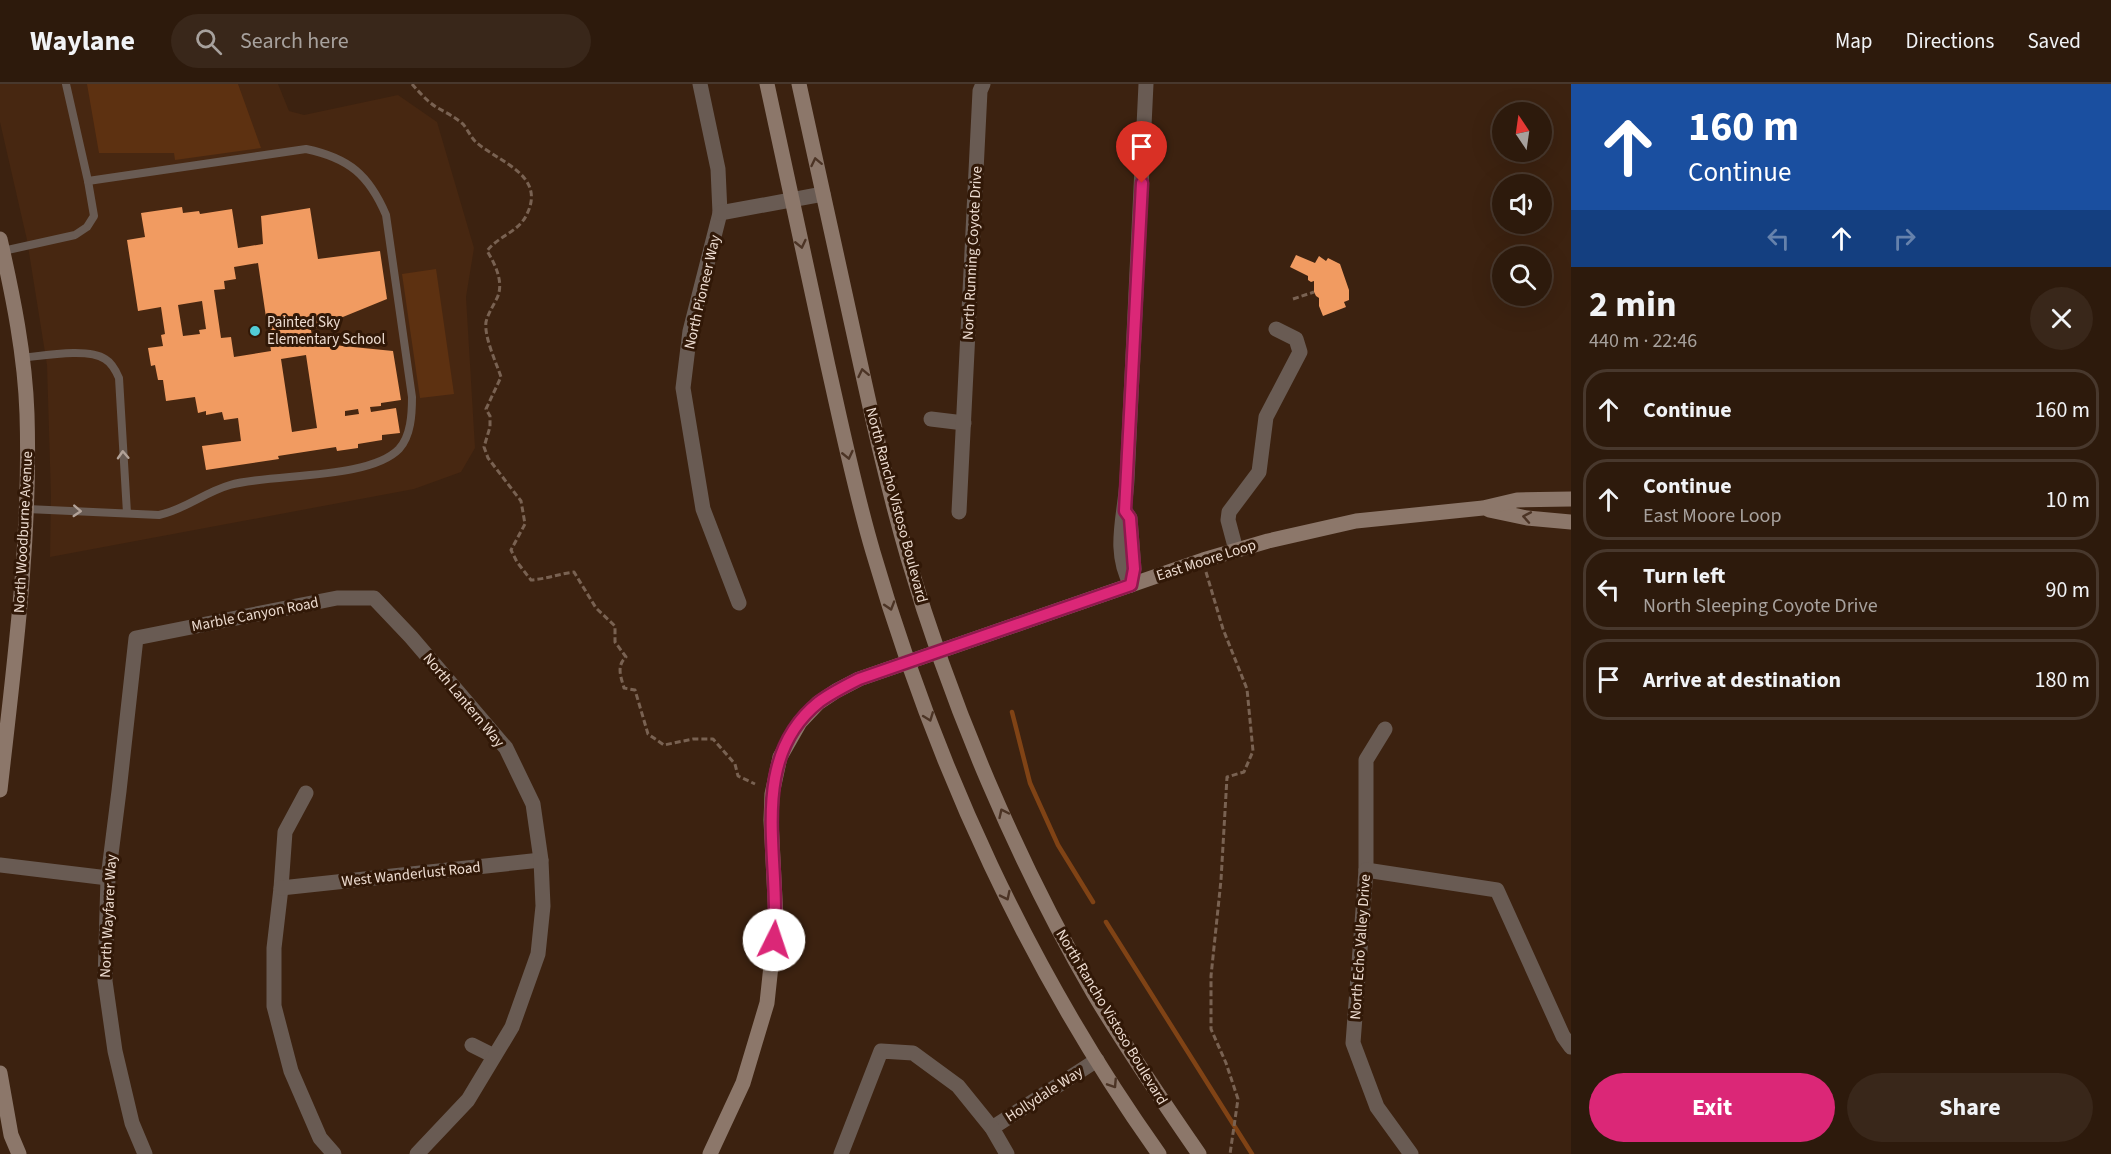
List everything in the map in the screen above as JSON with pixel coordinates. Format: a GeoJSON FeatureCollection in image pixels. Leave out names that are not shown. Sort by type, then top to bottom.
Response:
{"type":"FeatureCollection","features":[{"type":"Feature","properties":{"kind":"main road"},"geometry":{"type":"LineString","coordinates":[[767,84],[850,461],[869,539],[908,663],[946,764],[1013,911],[1067,1012],[1159,1154]]}},
{"type":"Feature","properties":{"kind":"main road","name":"North Rancho Vistoso Boulevard"},"geometry":{"type":"LineString","coordinates":[[799,84],[880,453],[908,559],[978,758],[1060,932],[1095,995],[1155,1091],[1199,1154]]}},
{"type":"Feature","properties":{"kind":"main road","name":"North Woodburne Avenue"},"geometry":{"type":"LineString","coordinates":[[0,790],[19,623],[27,509],[27,412],[15,300],[1,247]]}},
{"type":"Feature","properties":{"kind":"main road","name":"East Moore Loop"},"geometry":{"type":"LineString","coordinates":[[710,1154],[743,1083],[767,1003],[776,919],[775,863],[771,820],[772,794],[780,757],[800,722],[818,703],[859,679],[1236,550],[1356,521],[1483,508],[1517,500],[1571,499]]}},
{"type":"Feature","properties":{"kind":"main road","name":"East Moore Loop"},"geometry":{"type":"LineString","coordinates":[[1483,508],[1527,518],[1571,522]]}},
{"type":"Feature","properties":{"kind":"main road"},"geometry":{"type":"LineString","coordinates":[[0,1073],[11,1135],[19,1154]]}},
{"type":"Feature","properties":{"kind":"street","name":"North Pioneer Way"},"geometry":{"type":"LineString","coordinates":[[700,84],[718,169],[720,213],[690,331],[683,388],[703,509],[739,603]]}},
{"type":"Feature","properties":{"kind":"street","name":"North Running Coyote Drive"},"geometry":{"type":"LineString","coordinates":[[959,513],[980,90],[983,84]]}},
{"type":"Feature","properties":{"kind":"street"},"geometry":{"type":"LineString","coordinates":[[1131,585],[1123,571],[1120,537],[1121,518],[1125,511],[1146,84]]}},
{"type":"Feature","properties":{"kind":"street"},"geometry":{"type":"LineString","coordinates":[[720,213],[823,194]]}},
{"type":"Feature","properties":{"kind":"street"},"geometry":{"type":"LineString","coordinates":[[1236,550],[1228,520],[1229,512],[1258,472],[1266,417],[1300,352],[1296,339],[1276,329]]}},
{"type":"Feature","properties":{"kind":"street"},"geometry":{"type":"LineString","coordinates":[[931,419],[964,423]]}},
{"type":"Feature","properties":{"kind":"street","name":"Marble Canyon Road"},"geometry":{"type":"LineString","coordinates":[[136,638],[337,598],[374,597]]}},
{"type":"Feature","properties":{"kind":"street","name":"North Lantern Way"},"geometry":{"type":"LineString","coordinates":[[374,597],[506,748],[533,804],[541,860],[543,906],[538,954],[512,1027],[468,1100],[417,1154]]}},
{"type":"Feature","properties":{"kind":"street","name":"North Wayfarer Way"},"geometry":{"type":"LineString","coordinates":[[136,638],[108,878],[105,981],[115,1051],[132,1123],[144,1154]]}},
{"type":"Feature","properties":{"kind":"street","name":"North Echo Valley Drive"},"geometry":{"type":"LineString","coordinates":[[1385,729],[1366,760],[1366,870],[1353,1043],[1377,1107],[1411,1154]]}},
{"type":"Feature","properties":{"kind":"street"},"geometry":{"type":"LineString","coordinates":[[306,793],[285,832],[282,888],[273,948],[274,1006],[291,1071],[320,1138],[334,1154]]}},
{"type":"Feature","properties":{"kind":"street","name":"West Wanderlust Road"},"geometry":{"type":"LineString","coordinates":[[282,888],[541,860]]}},
{"type":"Feature","properties":{"kind":"street"},"geometry":{"type":"LineString","coordinates":[[0,865],[108,878]]}},
{"type":"Feature","properties":{"kind":"street"},"geometry":{"type":"LineString","coordinates":[[1366,870],[1497,890],[1563,1036],[1571,1047]]}},
{"type":"Feature","properties":{"kind":"street"},"geometry":{"type":"LineString","coordinates":[[472,1044],[494,1056]]}},
{"type":"Feature","properties":{"kind":"street"},"geometry":{"type":"LineString","coordinates":[[841,1154],[881,1051],[913,1053],[958,1086],[992,1128],[1007,1154]]}},
{"type":"Feature","properties":{"kind":"street","name":"Hollydale Way"},"geometry":{"type":"LineString","coordinates":[[992,1128],[1097,1060]]}},
{"type":"Feature","properties":{"kind":"lane"},"geometry":{"type":"LineString","coordinates":[[1,247],[75,235],[87,227],[94,216],[66,84]]}},
{"type":"Feature","properties":{"kind":"lane"},"geometry":{"type":"LineString","coordinates":[[27,509],[159,515],[172,512],[230,485],[361,467],[386,459],[400,448],[408,434],[412,397],[386,215],[377,194],[363,176],[347,163],[327,153],[306,149],[88,181]]}},
{"type":"Feature","properties":{"kind":"lane"},"geometry":{"type":"LineString","coordinates":[[21,358],[92,353],[106,359],[114,368],[119,378],[127,513]]}},
{"type":"Feature","properties":{"kind":"path"},"geometry":{"type":"LineString","coordinates":[[412,84],[433,105],[464,125],[475,141],[523,175],[531,195],[528,213],[519,226],[493,243],[487,251],[496,265],[499,279],[498,298],[490,309],[486,323],[487,337],[501,377],[486,409],[490,416],[490,427],[484,447],[488,458],[521,501],[525,524],[511,550],[531,580],[544,580],[559,574],[574,572],[596,608],[615,626],[615,642],[626,657],[619,670],[624,688],[635,690],[648,734],[664,745],[693,739],[712,739],[735,764],[738,776],[755,784]]}},
{"type":"Feature","properties":{"kind":"path"},"geometry":{"type":"LineString","coordinates":[[1293,299],[1314,292]]}},
{"type":"Feature","properties":{"kind":"path"},"geometry":{"type":"LineString","coordinates":[[1203,560],[1223,629],[1247,689],[1253,751],[1244,772],[1227,777],[1221,880],[1210,976],[1211,1029],[1238,1099],[1230,1154]]}},
{"type":"Feature","properties":{"kind":"shaded area","name":"Painted Sky Elementary School"},"geometry":{"type":"Polygon","coordinates":[[[0,84],[278,84],[289,111],[304,115],[398,95],[437,122],[474,248],[466,297],[475,448],[461,472],[414,489],[50,557],[51,496],[47,365],[27,240],[0,122],[0,84]]]}},
{"type":"Feature","properties":{"kind":"shaded area"},"geometry":{"type":"Polygon","coordinates":[[[87,84],[238,84],[261,148],[175,160],[174,153],[99,153],[87,84]]]}},
{"type":"Feature","properties":{"kind":"shaded area"},"geometry":{"type":"Polygon","coordinates":[[[436,269],[454,394],[420,398],[402,274],[436,269]]]}},
{"type":"Feature","properties":{"kind":"building"},"geometry":{"type":"Polygon","coordinates":[[[182,207],[183,213],[199,211],[200,214],[232,209],[238,248],[263,244],[261,216],[310,208],[318,259],[380,251],[387,299],[311,330],[313,343],[393,351],[401,400],[370,407],[371,412],[396,408],[400,433],[382,435],[382,440],[358,444],[358,448],[337,451],[336,447],[278,456],[279,459],[206,470],[202,446],[241,441],[238,418],[224,420],[222,412],[206,415],[206,411],[198,413],[195,397],[166,401],[163,380],[158,380],[155,365],[151,366],[148,348],[163,346],[161,335],[165,334],[161,307],[138,311],[127,240],[145,237],[141,213],[182,207]],[[258,263],[234,267],[236,279],[224,281],[225,289],[214,290],[221,338],[231,337],[234,357],[271,351],[258,263]],[[202,301],[178,305],[183,336],[200,334],[199,330],[206,329],[202,301]],[[306,355],[281,359],[292,432],[317,428],[306,355]],[[358,409],[345,411],[345,416],[359,414],[358,409]]]}},
{"type":"Feature","properties":{"kind":"building"},"geometry":{"type":"Polygon","coordinates":[[[1296,255],[1315,263],[1319,256],[1326,261],[1328,258],[1340,264],[1349,290],[1349,300],[1344,302],[1346,307],[1323,316],[1319,298],[1314,292],[1314,281],[1311,282],[1308,276],[1290,267],[1296,255]]]}},
{"type":"Feature","properties":{"kind":"waterway"},"geometry":{"type":"LineString","coordinates":[[1012,712],[1030,783],[1058,845],[1093,902]]}},
{"type":"Feature","properties":{"kind":"waterway"},"geometry":{"type":"LineString","coordinates":[[1106,922],[1252,1154]]}},
{"type":"Feature","properties":{"kind":"place","name":"Painted Sky Elementary School"},"geometry":{"type":"Point","coordinates":[255,331]}},
{"type":"Feature","properties":{"kind":"route"},"geometry":{"type":"LineString","coordinates":[[774,940],[775,863],[771,820],[775,774],[780,757],[800,722],[818,703],[859,679],[1131,585],[1134,569],[1130,518],[1125,511],[1142,183]]}}]}
